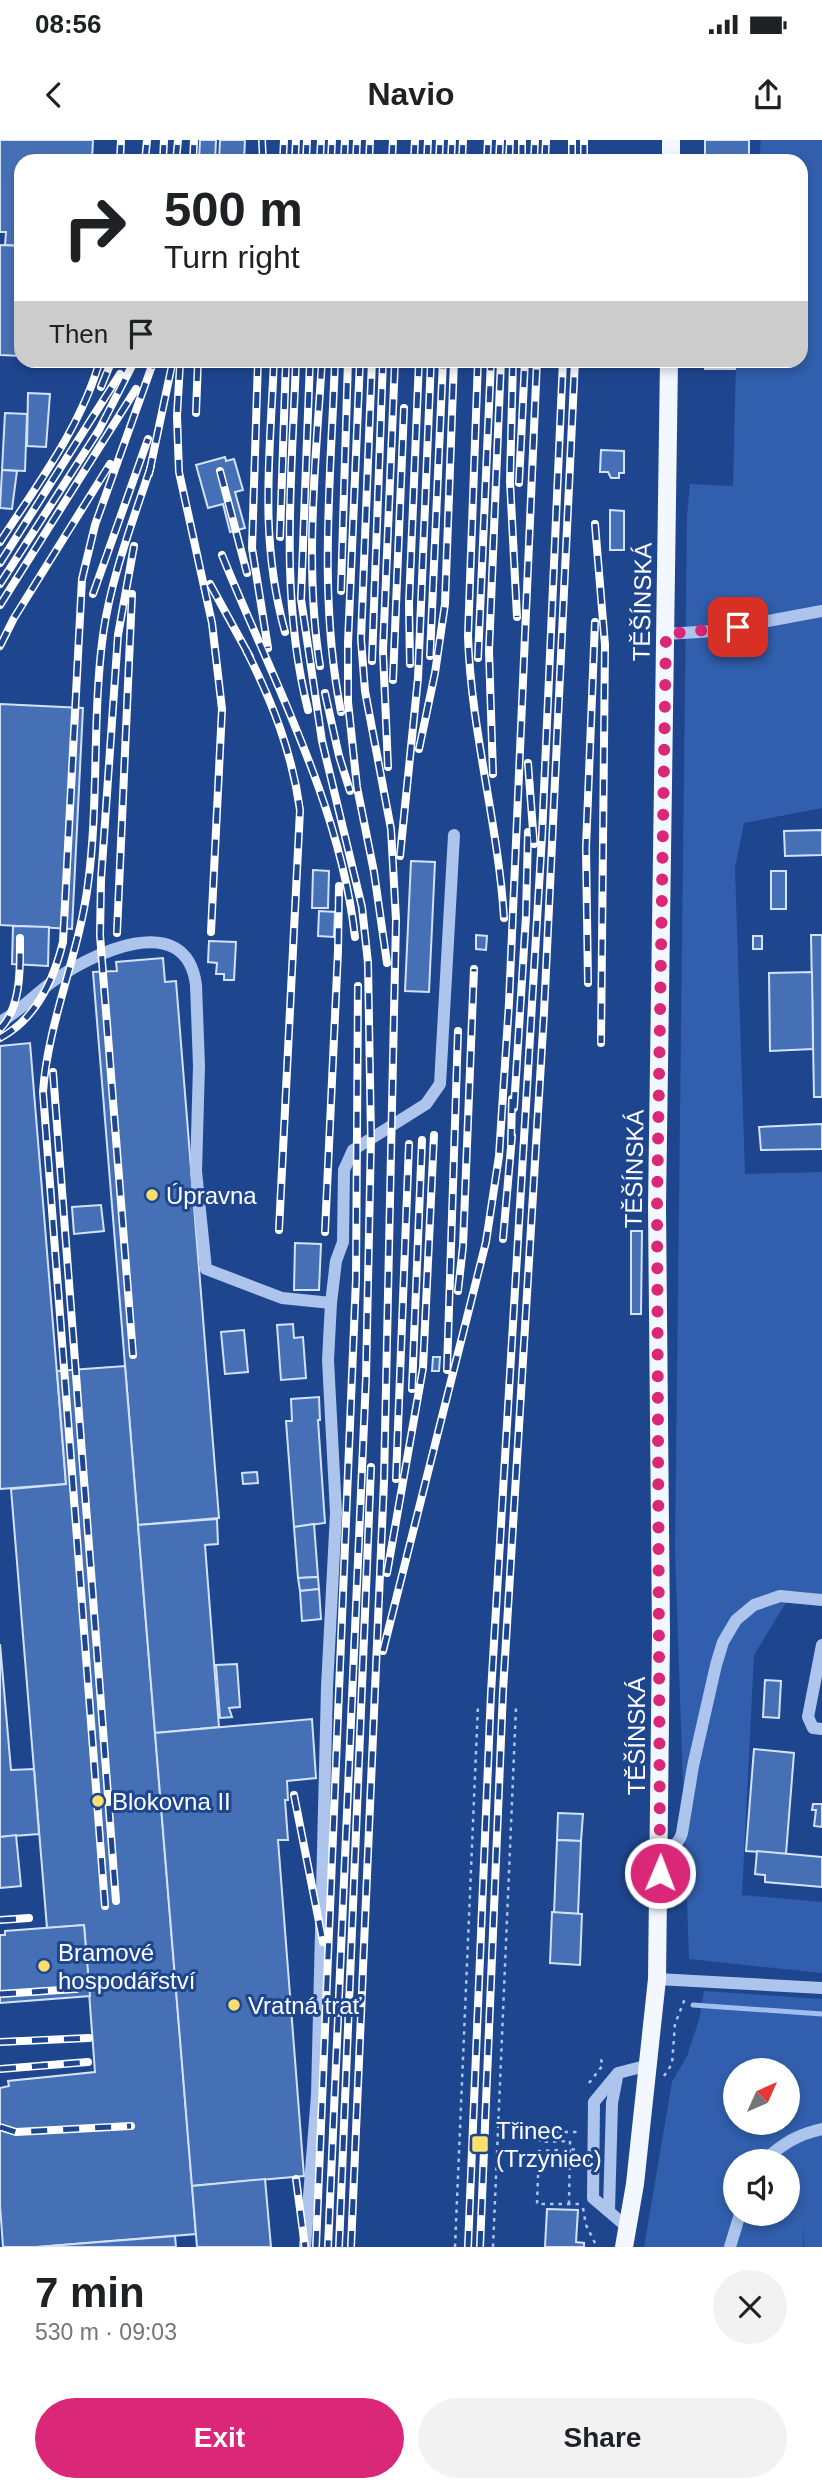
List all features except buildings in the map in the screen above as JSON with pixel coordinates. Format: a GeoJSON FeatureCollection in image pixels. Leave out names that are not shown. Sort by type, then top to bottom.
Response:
{"type":"FeatureCollection","features":[{"type":"Feature","properties":{"kind":"main road","name":"TĚŠÍNSKÁ"},"geometry":{"type":"LineString","coordinates":[[624,2247],[649,2065],[657,1979],[660,1847],[657,1207],[669,368]]}},
{"type":"Feature","properties":{"kind":"street"},"geometry":{"type":"LineString","coordinates":[[666,634],[714,631],[822,611]]}},
{"type":"Feature","properties":{"kind":"street"},"geometry":{"type":"LineString","coordinates":[[305,2247],[317,2095],[327,1687],[336,1513],[328,1360],[336,1261],[343,1242],[344,1170],[349,1154],[426,1104],[440,1084],[454,835]]}},
{"type":"Feature","properties":{"kind":"street"},"geometry":{"type":"LineString","coordinates":[[0,1022],[51,982],[102,954],[162,941],[183,951],[194,972],[196,985],[199,1066],[196,1171],[206,1269],[282,1298],[331,1303]]}},
{"type":"Feature","properties":{"kind":"street"},"geometry":{"type":"LineString","coordinates":[[660,1847],[673,1846],[679,1842],[716,1665],[723,1642],[736,1620],[754,1605],[780,1596],[822,1600]]}},
{"type":"Feature","properties":{"kind":"street"},"geometry":{"type":"LineString","coordinates":[[822,1645],[808,1717],[813,1728],[822,1729]]}},
{"type":"Feature","properties":{"kind":"street"},"geometry":{"type":"LineString","coordinates":[[657,1979],[822,1988]]}},
{"type":"Feature","properties":{"kind":"street"},"geometry":{"type":"LineString","coordinates":[[627,2227],[593,2198],[594,2102],[618,2073],[649,2065]]}},
{"type":"Feature","properties":{"kind":"street"},"geometry":{"type":"LineString","coordinates":[[777,2149],[804,2133],[822,2129]]}},
{"type":"Feature","properties":{"kind":"street"},"geometry":{"type":"LineString","coordinates":[[730,2247],[736,2226]]}},
{"type":"Feature","properties":{"kind":"path"},"geometry":{"type":"LineString","coordinates":[[454,2247],[478,1705]]}},
{"type":"Feature","properties":{"kind":"path"},"geometry":{"type":"LineString","coordinates":[[493,2247],[516,1708]]}},
{"type":"Feature","properties":{"kind":"path"},"geometry":{"type":"LineString","coordinates":[[664,2077],[673,2064],[675,2024],[692,1980]]}},
{"type":"Feature","properties":{"kind":"path"},"geometry":{"type":"LineString","coordinates":[[569,2204],[570,2141],[540,2142],[540,2132],[584,2132]]}},
{"type":"Feature","properties":{"kind":"path"},"geometry":{"type":"LineString","coordinates":[[584,2149],[539,2151],[537,2204],[582,2204],[586,2225],[597,2247]]}},
{"type":"Feature","properties":{"kind":"shaded area"},"geometry":{"type":"Polygon","coordinates":[[[761,140],[822,140],[822,808],[744,823],[735,868],[745,1174],[822,1172],[822,1594],[793,1591],[754,1655],[742,1895],[822,1902],[822,1973],[689,1959],[675,1550],[687,516],[690,484],[733,486],[736,368],[808,368],[808,154],[760,154],[761,140]]]}},
{"type":"Feature","properties":{"kind":"shaded area"},"geometry":{"type":"Polygon","coordinates":[[[704,1991],[822,1999],[822,2247],[804,2247],[804,2224],[803,2247],[644,2247],[672,2082],[687,2056],[699,2020],[704,1991]]]}},
{"type":"Feature","properties":{"kind":"waterway"},"geometry":{"type":"LineString","coordinates":[[693,2005],[822,2014]]}},
{"type":"Feature","properties":{"kind":"railway"},"geometry":{"type":"LineString","coordinates":[[120,154],[121,140]]}},
{"type":"Feature","properties":{"kind":"railway"},"geometry":{"type":"LineString","coordinates":[[146,154],[147,140]]}},
{"type":"Feature","properties":{"kind":"railway"},"geometry":{"type":"LineString","coordinates":[[163,154],[164,140]]}},
{"type":"Feature","properties":{"kind":"railway"},"geometry":{"type":"LineString","coordinates":[[177,154],[178,140]]}},
{"type":"Feature","properties":{"kind":"railway"},"geometry":{"type":"LineString","coordinates":[[193,154],[194,140]]}},
{"type":"Feature","properties":{"kind":"railway"},"geometry":{"type":"LineString","coordinates":[[262,140],[263,154]]}},
{"type":"Feature","properties":{"kind":"railway"},"geometry":{"type":"LineString","coordinates":[[283,154],[284,140]]}},
{"type":"Feature","properties":{"kind":"railway"},"geometry":{"type":"LineString","coordinates":[[295,154],[296,140]]}},
{"type":"Feature","properties":{"kind":"railway"},"geometry":{"type":"LineString","coordinates":[[306,154],[307,140]]}},
{"type":"Feature","properties":{"kind":"railway"},"geometry":{"type":"LineString","coordinates":[[320,154],[321,140]]}},
{"type":"Feature","properties":{"kind":"railway"},"geometry":{"type":"LineString","coordinates":[[331,154],[332,140]]}},
{"type":"Feature","properties":{"kind":"railway"},"geometry":{"type":"LineString","coordinates":[[344,154],[345,140]]}},
{"type":"Feature","properties":{"kind":"railway"},"geometry":{"type":"LineString","coordinates":[[356,154],[357,140]]}},
{"type":"Feature","properties":{"kind":"railway"},"geometry":{"type":"LineString","coordinates":[[369,154],[370,140]]}},
{"type":"Feature","properties":{"kind":"railway"},"geometry":{"type":"LineString","coordinates":[[392,154],[393,140]]}},
{"type":"Feature","properties":{"kind":"railway"},"geometry":{"type":"LineString","coordinates":[[414,154],[415,140]]}},
{"type":"Feature","properties":{"kind":"railway"},"geometry":{"type":"LineString","coordinates":[[427,154],[428,140]]}},
{"type":"Feature","properties":{"kind":"railway"},"geometry":{"type":"LineString","coordinates":[[439,154],[440,140]]}},
{"type":"Feature","properties":{"kind":"railway"},"geometry":{"type":"LineString","coordinates":[[451,154],[452,140]]}},
{"type":"Feature","properties":{"kind":"railway"},"geometry":{"type":"LineString","coordinates":[[462,154],[463,140]]}},
{"type":"Feature","properties":{"kind":"railway"},"geometry":{"type":"LineString","coordinates":[[487,154],[488,140]]}},
{"type":"Feature","properties":{"kind":"railway"},"geometry":{"type":"LineString","coordinates":[[499,154],[500,140]]}},
{"type":"Feature","properties":{"kind":"railway"},"geometry":{"type":"LineString","coordinates":[[509,154],[510,140]]}},
{"type":"Feature","properties":{"kind":"railway"},"geometry":{"type":"LineString","coordinates":[[522,140],[522,154]]}},
{"type":"Feature","properties":{"kind":"railway"},"geometry":{"type":"LineString","coordinates":[[534,154],[535,140]]}},
{"type":"Feature","properties":{"kind":"railway"},"geometry":{"type":"LineString","coordinates":[[545,154],[546,140]]}},
{"type":"Feature","properties":{"kind":"railway"},"geometry":{"type":"LineString","coordinates":[[572,140],[572,154]]}},
{"type":"Feature","properties":{"kind":"railway"},"geometry":{"type":"LineString","coordinates":[[584,140],[584,154]]}},
{"type":"Feature","properties":{"kind":"railway"},"geometry":{"type":"LineString","coordinates":[[0,542],[70,432],[97,368]]}},
{"type":"Feature","properties":{"kind":"railway"},"geometry":{"type":"LineString","coordinates":[[101,387],[109,368]]}},
{"type":"Feature","properties":{"kind":"railway"},"geometry":{"type":"LineString","coordinates":[[0,584],[99,430],[131,368]]}},
{"type":"Feature","properties":{"kind":"railway"},"geometry":{"type":"LineString","coordinates":[[0,1038],[24,1020],[42,997],[63,942],[82,579],[95,525],[151,368]]}},
{"type":"Feature","properties":{"kind":"railway"},"geometry":{"type":"LineString","coordinates":[[149,474],[171,368]]}},
{"type":"Feature","properties":{"kind":"railway"},"geometry":{"type":"LineString","coordinates":[[180,368],[177,416],[179,472],[212,623],[222,709],[211,932]]}},
{"type":"Feature","properties":{"kind":"railway"},"geometry":{"type":"LineString","coordinates":[[196,413],[198,368]]}},
{"type":"Feature","properties":{"kind":"railway"},"geometry":{"type":"LineString","coordinates":[[258,368],[252,548],[268,648]]}},
{"type":"Feature","properties":{"kind":"railway"},"geometry":{"type":"LineString","coordinates":[[274,368],[269,530],[277,597],[285,632]]}},
{"type":"Feature","properties":{"kind":"railway"},"geometry":{"type":"LineString","coordinates":[[280,537],[286,368]]}},
{"type":"Feature","properties":{"kind":"railway"},"geometry":{"type":"LineString","coordinates":[[296,368],[290,492],[290,580],[299,667],[308,710]]}},
{"type":"Feature","properties":{"kind":"railway"},"geometry":{"type":"LineString","coordinates":[[310,368],[301,599],[322,741],[362,907],[368,963],[371,1137],[366,1378],[328,2247]]}},
{"type":"Feature","properties":{"kind":"railway"},"geometry":{"type":"LineString","coordinates":[[320,666],[315,628],[312,551],[322,368]]}},
{"type":"Feature","properties":{"kind":"railway"},"geometry":{"type":"LineString","coordinates":[[335,368],[328,580],[334,668],[341,712]]}},
{"type":"Feature","properties":{"kind":"railway"},"geometry":{"type":"LineString","coordinates":[[341,591],[348,368]]}},
{"type":"Feature","properties":{"kind":"railway"},"geometry":{"type":"LineString","coordinates":[[360,368],[348,702],[357,787],[374,872],[387,963]]}},
{"type":"Feature","properties":{"kind":"railway"},"geometry":{"type":"LineString","coordinates":[[351,2247],[384,1481],[396,920],[391,829],[365,691],[361,639],[372,368]]}},
{"type":"Feature","properties":{"kind":"railway"},"geometry":{"type":"LineString","coordinates":[[372,661],[383,368]]}},
{"type":"Feature","properties":{"kind":"railway"},"geometry":{"type":"LineString","coordinates":[[388,767],[383,651],[395,368]]}},
{"type":"Feature","properties":{"kind":"railway"},"geometry":{"type":"LineString","coordinates":[[410,664],[409,604],[419,368]]}},
{"type":"Feature","properties":{"kind":"railway"},"geometry":{"type":"LineString","coordinates":[[400,856],[418,678],[431,368]]}},
{"type":"Feature","properties":{"kind":"railway"},"geometry":{"type":"LineString","coordinates":[[430,656],[443,368]]}},
{"type":"Feature","properties":{"kind":"railway"},"geometry":{"type":"LineString","coordinates":[[419,749],[435,673],[445,604],[454,368]]}},
{"type":"Feature","properties":{"kind":"railway"},"geometry":{"type":"LineString","coordinates":[[478,368],[468,636],[474,707],[504,918]]}},
{"type":"Feature","properties":{"kind":"railway"},"geometry":{"type":"LineString","coordinates":[[478,658],[491,368]]}},
{"type":"Feature","properties":{"kind":"railway"},"geometry":{"type":"LineString","coordinates":[[493,774],[489,651],[501,368]]}},
{"type":"Feature","properties":{"kind":"railway"},"geometry":{"type":"LineString","coordinates":[[513,368],[510,481],[517,617]]}},
{"type":"Feature","properties":{"kind":"railway"},"geometry":{"type":"LineString","coordinates":[[519,483],[525,368]]}},
{"type":"Feature","properties":{"kind":"railway"},"geometry":{"type":"LineString","coordinates":[[383,1651],[486,1242],[499,1156],[509,1003],[537,368]]}},
{"type":"Feature","properties":{"kind":"railway"},"geometry":{"type":"LineString","coordinates":[[468,2247],[491,1693],[542,836],[563,368]]}},
{"type":"Feature","properties":{"kind":"railway"},"geometry":{"type":"LineString","coordinates":[[480,2247],[503,1691],[544,1013],[575,368]]}},
{"type":"Feature","properties":{"kind":"railway"},"geometry":{"type":"LineString","coordinates":[[0,563],[120,374]]}},
{"type":"Feature","properties":{"kind":"railway"},"geometry":{"type":"LineString","coordinates":[[0,605],[136,389]]}},
{"type":"Feature","properties":{"kind":"railway"},"geometry":{"type":"LineString","coordinates":[[393,680],[404,408]]}},
{"type":"Feature","properties":{"kind":"railway"},"geometry":{"type":"LineString","coordinates":[[93,594],[148,439]]}},
{"type":"Feature","properties":{"kind":"railway"},"geometry":{"type":"LineString","coordinates":[[0,646],[14,618],[110,464]]}},
{"type":"Feature","properties":{"kind":"railway"},"geometry":{"type":"LineString","coordinates":[[105,1906],[43,1092],[51,1040],[78,936],[88,884],[103,635],[123,549],[151,466]]}},
{"type":"Feature","properties":{"kind":"railway"},"geometry":{"type":"LineString","coordinates":[[220,471],[247,573]]}},
{"type":"Feature","properties":{"kind":"railway"},"geometry":{"type":"LineString","coordinates":[[595,524],[605,645],[601,1043]]}},
{"type":"Feature","properties":{"kind":"railway"},"geometry":{"type":"LineString","coordinates":[[133,1355],[100,935],[101,880],[118,635],[134,546]]}},
{"type":"Feature","properties":{"kind":"railway"},"geometry":{"type":"LineString","coordinates":[[222,555],[320,790],[347,887],[355,937]]}},
{"type":"Feature","properties":{"kind":"railway"},"geometry":{"type":"LineString","coordinates":[[210,584],[250,657]]}},
{"type":"Feature","properties":{"kind":"railway"},"geometry":{"type":"LineString","coordinates":[[117,933],[132,594]]}},
{"type":"Feature","properties":{"kind":"railway"},"geometry":{"type":"LineString","coordinates":[[588,983],[586,848],[595,622]]}},
{"type":"Feature","properties":{"kind":"railway"},"geometry":{"type":"LineString","coordinates":[[246,650],[280,727],[300,810],[279,1230]]}},
{"type":"Feature","properties":{"kind":"railway"},"geometry":{"type":"LineString","coordinates":[[325,693],[350,791]]}},
{"type":"Feature","properties":{"kind":"railway"},"geometry":{"type":"LineString","coordinates":[[528,763],[534,844]]}},
{"type":"Feature","properties":{"kind":"railway"},"geometry":{"type":"LineString","coordinates":[[514,1108],[526,916],[528,832]]}},
{"type":"Feature","properties":{"kind":"railway"},"geometry":{"type":"LineString","coordinates":[[325,1232],[339,886]]}},
{"type":"Feature","properties":{"kind":"railway"},"geometry":{"type":"LineString","coordinates":[[0,1029],[16,998],[20,938]]}},
{"type":"Feature","properties":{"kind":"railway"},"geometry":{"type":"LineString","coordinates":[[458,1291],[463,1246],[474,969]]}},
{"type":"Feature","properties":{"kind":"railway"},"geometry":{"type":"LineString","coordinates":[[316,2247],[356,1279],[358,986]]}},
{"type":"Feature","properties":{"kind":"railway"},"geometry":{"type":"LineString","coordinates":[[447,1370],[458,1031]]}},
{"type":"Feature","properties":{"kind":"railway"},"geometry":{"type":"LineString","coordinates":[[53,1072],[116,1901]]}},
{"type":"Feature","properties":{"kind":"railway"},"geometry":{"type":"LineString","coordinates":[[511,1145],[512,1099]]}},
{"type":"Feature","properties":{"kind":"railway"},"geometry":{"type":"LineString","coordinates":[[387,1573],[423,1368],[434,1135]]}},
{"type":"Feature","properties":{"kind":"railway"},"geometry":{"type":"LineString","coordinates":[[503,1239],[512,1136]]}},
{"type":"Feature","properties":{"kind":"railway"},"geometry":{"type":"LineString","coordinates":[[412,1389],[422,1140]]}},
{"type":"Feature","properties":{"kind":"railway"},"geometry":{"type":"LineString","coordinates":[[396,1479],[409,1144]]}},
{"type":"Feature","properties":{"kind":"railway"},"geometry":{"type":"LineString","coordinates":[[339,2247],[371,1467]]}},
{"type":"Feature","properties":{"kind":"railway"},"geometry":{"type":"LineString","coordinates":[[294,1795],[323,1942]]}},
{"type":"Feature","properties":{"kind":"railway"},"geometry":{"type":"LineString","coordinates":[[0,1920],[29,1918]]}},
{"type":"Feature","properties":{"kind":"railway"},"geometry":{"type":"LineString","coordinates":[[0,1994],[76,1989]]}},
{"type":"Feature","properties":{"kind":"railway"},"geometry":{"type":"LineString","coordinates":[[0,2042],[89,2038]]}},
{"type":"Feature","properties":{"kind":"railway"},"geometry":{"type":"LineString","coordinates":[[0,2069],[88,2062]]}},
{"type":"Feature","properties":{"kind":"railway"},"geometry":{"type":"LineString","coordinates":[[0,2127],[16,2132],[131,2126]]}},
{"type":"Feature","properties":{"kind":"railway"},"geometry":{"type":"LineString","coordinates":[[296,2179],[305,2247]]}},
{"type":"Feature","properties":{"kind":"place","name":"Úpravna"},"geometry":{"type":"Point","coordinates":[152,1195]}},
{"type":"Feature","properties":{"kind":"place","name":"Blokovna II"},"geometry":{"type":"Point","coordinates":[98,1801]}},
{"type":"Feature","properties":{"kind":"place","name":"Bramové hospodářství"},"geometry":{"type":"Point","coordinates":[44,1966]}},
{"type":"Feature","properties":{"kind":"place","name":"Vratná trať"},"geometry":{"type":"Point","coordinates":[234,2005]}},
{"type":"Feature","properties":{"kind":"place","name":"Třinec (Trzyniec)"},"geometry":{"type":"Point","coordinates":[480,2144]}},
{"type":"Feature","properties":{"kind":"route"},"geometry":{"type":"LineString","coordinates":[[660,1873],[657,1207],[666,634],[738,627]]}}]}
